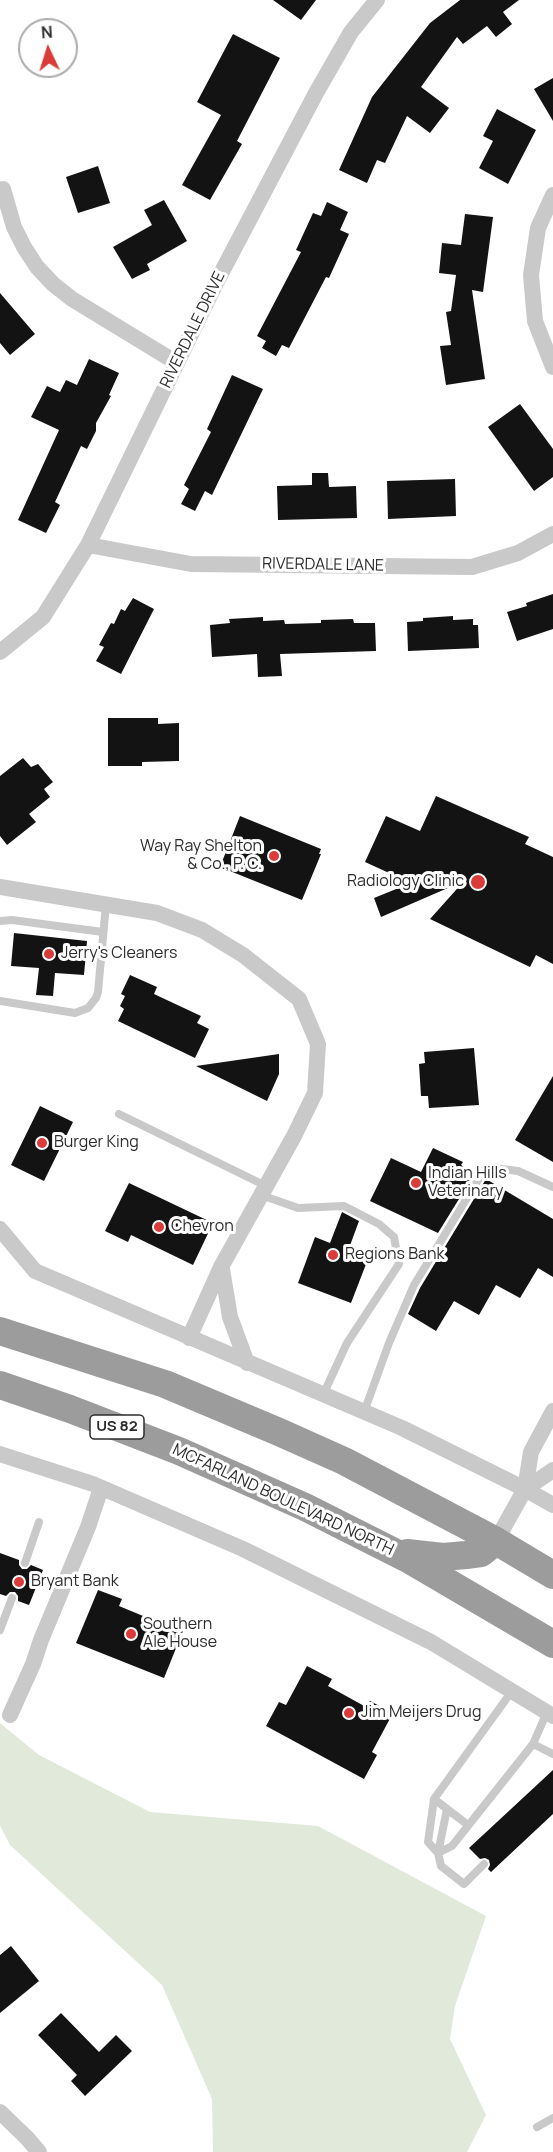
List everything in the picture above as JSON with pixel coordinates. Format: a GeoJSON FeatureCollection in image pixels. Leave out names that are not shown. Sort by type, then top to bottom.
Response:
{"type":"FeatureCollection","features":[{"type":"Feature","properties":{"kind":"highway"},"geometry":{"type":"LineString","coordinates":[[0,1331],[165,1384],[222,1407],[344,1461],[496,1541],[553,1575]]}},
{"type":"Feature","properties":{"kind":"highway","name":"MCFARLAND BOULEVARD NORTH"},"geometry":{"type":"LineString","coordinates":[[0,1385],[179,1451],[305,1507],[466,1591],[553,1644]]}},
{"type":"Feature","properties":{"kind":"highway"},"geometry":{"type":"LineString","coordinates":[[393,1552],[443,1557],[466,1555],[481,1553],[496,1541]]}},
{"type":"Feature","properties":{"kind":"street","name":"RIVERDALE DRIVE"},"geometry":{"type":"LineString","coordinates":[[0,652],[43,617],[88,545],[217,281],[316,93],[351,32],[377,0]]}},
{"type":"Feature","properties":{"kind":"street"},"geometry":{"type":"LineString","coordinates":[[3,189],[14,227],[27,252],[53,284],[72,299],[177,363]]}},
{"type":"Feature","properties":{"kind":"street"},"geometry":{"type":"LineString","coordinates":[[553,195],[538,228],[531,274],[535,321],[553,367]]}},
{"type":"Feature","properties":{"kind":"street","name":"RIVERDALE LANE"},"geometry":{"type":"LineString","coordinates":[[88,545],[191,564],[472,567],[518,553],[553,534]]}},
{"type":"Feature","properties":{"kind":"street"},"geometry":{"type":"LineString","coordinates":[[0,887],[157,913],[202,930],[243,955],[299,999],[318,1044],[315,1093],[221,1268],[189,1338]]}},
{"type":"Feature","properties":{"kind":"street"},"geometry":{"type":"LineString","coordinates":[[0,1229],[35,1271],[402,1428],[553,1505]]}},
{"type":"Feature","properties":{"kind":"street"},"geometry":{"type":"LineString","coordinates":[[221,1268],[230,1317],[247,1363]]}},
{"type":"Feature","properties":{"kind":"street"},"geometry":{"type":"LineString","coordinates":[[496,1541],[525,1489],[531,1452],[553,1411]]}},
{"type":"Feature","properties":{"kind":"street"},"geometry":{"type":"LineString","coordinates":[[0,1454],[100,1488],[264,1559],[431,1642],[550,1714]]}},
{"type":"Feature","properties":{"kind":"street"},"geometry":{"type":"LineString","coordinates":[[525,1489],[553,1470]]}},
{"type":"Feature","properties":{"kind":"street"},"geometry":{"type":"LineString","coordinates":[[10,1715],[88,1527],[100,1488]]}},
{"type":"Feature","properties":{"kind":"street"},"geometry":{"type":"LineString","coordinates":[[0,2112],[39,2152]]}},
{"type":"Feature","properties":{"kind":"lane"},"geometry":{"type":"LineString","coordinates":[[0,1001],[75,1013],[88,1008],[98,992],[106,904]]}},
{"type":"Feature","properties":{"kind":"lane"},"geometry":{"type":"LineString","coordinates":[[0,921],[12,920],[103,932]]}},
{"type":"Feature","properties":{"kind":"lane"},"geometry":{"type":"LineString","coordinates":[[119,1114],[298,1208],[344,1206],[380,1224],[394,1237],[399,1264],[347,1343],[323,1395]]}},
{"type":"Feature","properties":{"kind":"lane"},"geometry":{"type":"LineString","coordinates":[[364,1412],[389,1343],[414,1285],[486,1167],[518,1171],[553,1187]]}},
{"type":"Feature","properties":{"kind":"lane"},"geometry":{"type":"LineString","coordinates":[[25,1563],[39,1522]]}},
{"type":"Feature","properties":{"kind":"lane"},"geometry":{"type":"LineString","coordinates":[[0,1630],[12,1598]]}},
{"type":"Feature","properties":{"kind":"lane"},"geometry":{"type":"LineString","coordinates":[[438,1852],[428,1842],[434,1799],[512,1691]]}},
{"type":"Feature","properties":{"kind":"lane"},"geometry":{"type":"LineString","coordinates":[[438,1852],[452,1846],[533,1744],[550,1714]]}},
{"type":"Feature","properties":{"kind":"lane"},"geometry":{"type":"LineString","coordinates":[[533,1744],[553,1754]]}},
{"type":"Feature","properties":{"kind":"lane"},"geometry":{"type":"LineString","coordinates":[[434,1799],[468,1826]]}},
{"type":"Feature","properties":{"kind":"lane"},"geometry":{"type":"LineString","coordinates":[[447,1809],[438,1852],[441,1866],[464,1884],[484,1864]]}},
{"type":"Feature","properties":{"kind":"lane"},"geometry":{"type":"LineString","coordinates":[[537,2127],[553,2118]]}},
{"type":"Feature","properties":{"kind":"green space"},"geometry":{"type":"Polygon","coordinates":[[[0,1723],[39,1755],[150,1812],[318,1826],[486,1916],[455,2006],[450,2039],[486,2115],[467,2152],[213,2152],[212,2099],[162,1985],[10,1845],[0,1826],[0,1723]]]}},
{"type":"Feature","properties":{"kind":"building"},"geometry":{"type":"Polygon","coordinates":[[[273,0],[316,0],[301,20],[273,0]]]}},
{"type":"Feature","properties":{"kind":"building"},"geometry":{"type":"Polygon","coordinates":[[[460,0],[519,0],[503,12],[512,24],[496,37],[487,26],[463,44],[457,37],[421,87],[449,108],[430,133],[407,116],[385,163],[377,160],[367,183],[339,170],[372,97],[430,23],[460,0]]]}},
{"type":"Feature","properties":{"kind":"building"},"geometry":{"type":"Polygon","coordinates":[[[233,34],[280,58],[237,141],[242,144],[210,200],[182,185],[221,115],[197,102],[233,34]]]}},
{"type":"Feature","properties":{"kind":"building"},"geometry":{"type":"Polygon","coordinates":[[[553,78],[553,121],[534,89],[553,78]]]}},
{"type":"Feature","properties":{"kind":"building"},"geometry":{"type":"Polygon","coordinates":[[[497,109],[536,130],[508,184],[479,168],[493,141],[483,136],[497,109]]]}},
{"type":"Feature","properties":{"kind":"building"},"geometry":{"type":"Polygon","coordinates":[[[98,166],[110,203],[78,213],[66,177],[98,166]]]}},
{"type":"Feature","properties":{"kind":"building"},"geometry":{"type":"Polygon","coordinates":[[[164,200],[187,241],[147,264],[150,270],[132,279],[113,247],[152,225],[144,210],[164,200]]]}},
{"type":"Feature","properties":{"kind":"building"},"geometry":{"type":"Polygon","coordinates":[[[327,202],[348,212],[340,230],[349,234],[329,278],[326,277],[289,348],[282,345],[276,356],[262,348],[266,341],[257,336],[301,252],[296,250],[313,213],[321,216],[327,202]]]}},
{"type":"Feature","properties":{"kind":"building"},"geometry":{"type":"Polygon","coordinates":[[[465,214],[493,217],[483,292],[472,290],[485,379],[446,385],[440,346],[451,345],[446,312],[451,311],[456,275],[439,273],[442,243],[461,245],[465,214]]]}},
{"type":"Feature","properties":{"kind":"building"},"geometry":{"type":"Polygon","coordinates":[[[0,293],[35,334],[10,355],[0,343],[0,293]]]}},
{"type":"Feature","properties":{"kind":"building"},"geometry":{"type":"Polygon","coordinates":[[[89,359],[119,373],[109,395],[111,396],[96,423],[96,431],[87,449],[81,446],[55,502],[60,505],[46,533],[18,520],[59,430],[31,417],[47,386],[60,392],[66,380],[77,385],[89,359]]]}},
{"type":"Feature","properties":{"kind":"building"},"geometry":{"type":"Polygon","coordinates":[[[232,375],[263,389],[212,495],[205,491],[195,511],[181,504],[189,489],[184,485],[211,432],[207,429],[232,375]]]}},
{"type":"Feature","properties":{"kind":"building"},"geometry":{"type":"Polygon","coordinates":[[[520,404],[553,449],[553,477],[534,491],[488,427],[520,404]]]}},
{"type":"Feature","properties":{"kind":"building"},"geometry":{"type":"Polygon","coordinates":[[[312,473],[328,473],[329,487],[356,486],[357,518],[278,520],[277,486],[312,485],[312,473]]]}},
{"type":"Feature","properties":{"kind":"building"},"geometry":{"type":"Polygon","coordinates":[[[455,479],[456,516],[388,519],[387,481],[455,479]]]}},
{"type":"Feature","properties":{"kind":"building"},"geometry":{"type":"Polygon","coordinates":[[[553,594],[553,629],[517,641],[507,612],[553,594]]]}},
{"type":"Feature","properties":{"kind":"building"},"geometry":{"type":"Polygon","coordinates":[[[133,598],[154,609],[121,674],[96,661],[104,647],[99,645],[111,623],[114,624],[121,609],[125,611],[133,598]]]}},
{"type":"Feature","properties":{"kind":"building"},"geometry":{"type":"Polygon","coordinates":[[[453,616],[453,620],[473,619],[473,625],[478,625],[479,648],[408,651],[407,622],[423,621],[423,618],[453,616]]]}},
{"type":"Feature","properties":{"kind":"building"},"geometry":{"type":"Polygon","coordinates":[[[263,617],[263,621],[284,620],[285,624],[353,619],[354,623],[375,623],[376,651],[280,654],[282,676],[258,677],[257,654],[212,657],[210,625],[230,623],[229,619],[263,617]]]}},
{"type":"Feature","properties":{"kind":"building"},"geometry":{"type":"Polygon","coordinates":[[[108,718],[158,718],[158,724],[179,723],[179,761],[142,762],[142,766],[108,766],[108,718]]]}},
{"type":"Feature","properties":{"kind":"building"},"geometry":{"type":"Polygon","coordinates":[[[23,758],[31,767],[38,764],[53,782],[44,789],[50,797],[29,814],[36,822],[7,845],[0,836],[0,776],[23,758]]]}},
{"type":"Feature","properties":{"kind":"building","name":"Radiology Clinic"},"geometry":{"type":"Polygon","coordinates":[[[436,796],[529,837],[525,844],[553,857],[553,964],[536,955],[530,967],[430,919],[464,881],[381,917],[374,898],[411,883],[365,862],[386,816],[420,831],[436,796]]]}},
{"type":"Feature","properties":{"kind":"building","name":"Way Ray Shelton & Co., P. C."},"geometry":{"type":"Polygon","coordinates":[[[240,816],[321,849],[302,900],[220,867],[240,816]]]}},
{"type":"Feature","properties":{"kind":"building","name":"Jerry's Cleaners"},"geometry":{"type":"Polygon","coordinates":[[[14,933],[87,941],[84,975],[55,973],[53,996],[36,995],[39,968],[11,966],[14,933]]]}},
{"type":"Feature","properties":{"kind":"building"},"geometry":{"type":"Polygon","coordinates":[[[130,975],[157,987],[154,994],[201,1016],[197,1023],[209,1029],[195,1058],[118,1021],[124,1009],[120,1006],[125,996],[121,994],[130,975]]]}},
{"type":"Feature","properties":{"kind":"building"},"geometry":{"type":"Polygon","coordinates":[[[474,1048],[479,1105],[429,1108],[428,1096],[421,1096],[419,1064],[425,1063],[424,1052],[474,1048]]]}},
{"type":"Feature","properties":{"kind":"building"},"geometry":{"type":"Polygon","coordinates":[[[279,1054],[279,1074],[267,1101],[196,1066],[279,1054]]]}},
{"type":"Feature","properties":{"kind":"building"},"geometry":{"type":"Polygon","coordinates":[[[553,1076],[553,1162],[515,1140],[553,1076]]]}},
{"type":"Feature","properties":{"kind":"building","name":"Burger King"},"geometry":{"type":"Polygon","coordinates":[[[40,1106],[73,1122],[44,1181],[11,1165],[40,1106]]]}},
{"type":"Feature","properties":{"kind":"building","name":"Indian Hills Veterinary"},"geometry":{"type":"Polygon","coordinates":[[[433,1148],[463,1162],[461,1165],[475,1173],[438,1233],[370,1201],[391,1158],[421,1172],[433,1148]]]}},
{"type":"Feature","properties":{"kind":"building"},"geometry":{"type":"Polygon","coordinates":[[[486,1179],[553,1219],[553,1277],[538,1268],[520,1298],[496,1285],[479,1315],[454,1301],[436,1331],[408,1314],[420,1288],[486,1179]]]}},
{"type":"Feature","properties":{"kind":"building","name":"Chevron"},"geometry":{"type":"Polygon","coordinates":[[[129,1183],[213,1223],[193,1265],[131,1235],[128,1242],[105,1231],[129,1183]]]}},
{"type":"Feature","properties":{"kind":"building","name":"Regions Bank"},"geometry":{"type":"Polygon","coordinates":[[[342,1212],[359,1221],[348,1251],[368,1259],[351,1303],[298,1283],[315,1237],[330,1243],[342,1212]]]}},
{"type":"Feature","properties":{"kind":"building","name":"Bryant Bank"},"geometry":{"type":"Polygon","coordinates":[[[0,1553],[19,1560],[22,1569],[27,1569],[31,1565],[43,1570],[29,1605],[18,1601],[15,1592],[10,1592],[6,1596],[0,1594],[0,1553]]]}},
{"type":"Feature","properties":{"kind":"building","name":"Southern Ale House"},"geometry":{"type":"Polygon","coordinates":[[[98,1590],[122,1599],[119,1606],[160,1623],[162,1617],[185,1626],[164,1678],[76,1643],[98,1590]]]}},
{"type":"Feature","properties":{"kind":"building"},"geometry":{"type":"Polygon","coordinates":[[[307,1666],[332,1679],[328,1686],[366,1707],[370,1701],[393,1713],[372,1752],[377,1755],[364,1779],[266,1726],[279,1702],[286,1705],[307,1666]]]}},
{"type":"Feature","properties":{"kind":"building"},"geometry":{"type":"Polygon","coordinates":[[[553,1770],[553,1814],[491,1872],[488,1869],[489,1860],[480,1859],[469,1848],[553,1770]]]}},
{"type":"Feature","properties":{"kind":"building"},"geometry":{"type":"Polygon","coordinates":[[[11,1946],[39,1981],[0,2013],[0,1955],[11,1946]]]}},
{"type":"Feature","properties":{"kind":"building"},"geometry":{"type":"Polygon","coordinates":[[[61,2013],[99,2052],[116,2035],[132,2051],[85,2096],[71,2081],[77,2075],[38,2035],[61,2013]]]}},
{"type":"Feature","properties":{"kind":"place","name":"Way Ray Shelton & Co., P. C."},"geometry":{"type":"Point","coordinates":[274,856]}},
{"type":"Feature","properties":{"kind":"place","name":"Radiology Clinic"},"geometry":{"type":"Point","coordinates":[478,882]}},
{"type":"Feature","properties":{"kind":"place","name":"Jerry's Cleaners"},"geometry":{"type":"Point","coordinates":[49,954]}},
{"type":"Feature","properties":{"kind":"place","name":"Burger King"},"geometry":{"type":"Point","coordinates":[42,1143]}},
{"type":"Feature","properties":{"kind":"place","name":"Indian Hills Veterinary"},"geometry":{"type":"Point","coordinates":[416,1183]}},
{"type":"Feature","properties":{"kind":"place","name":"Chevron"},"geometry":{"type":"Point","coordinates":[159,1227]}},
{"type":"Feature","properties":{"kind":"place","name":"Regions Bank"},"geometry":{"type":"Point","coordinates":[333,1255]}},
{"type":"Feature","properties":{"kind":"place","name":"Bryant Bank"},"geometry":{"type":"Point","coordinates":[19,1582]}},
{"type":"Feature","properties":{"kind":"place","name":"Southern Ale House"},"geometry":{"type":"Point","coordinates":[131,1634]}},
{"type":"Feature","properties":{"kind":"place","name":"Jim Meijers Drug"},"geometry":{"type":"Point","coordinates":[349,1713]}}]}
